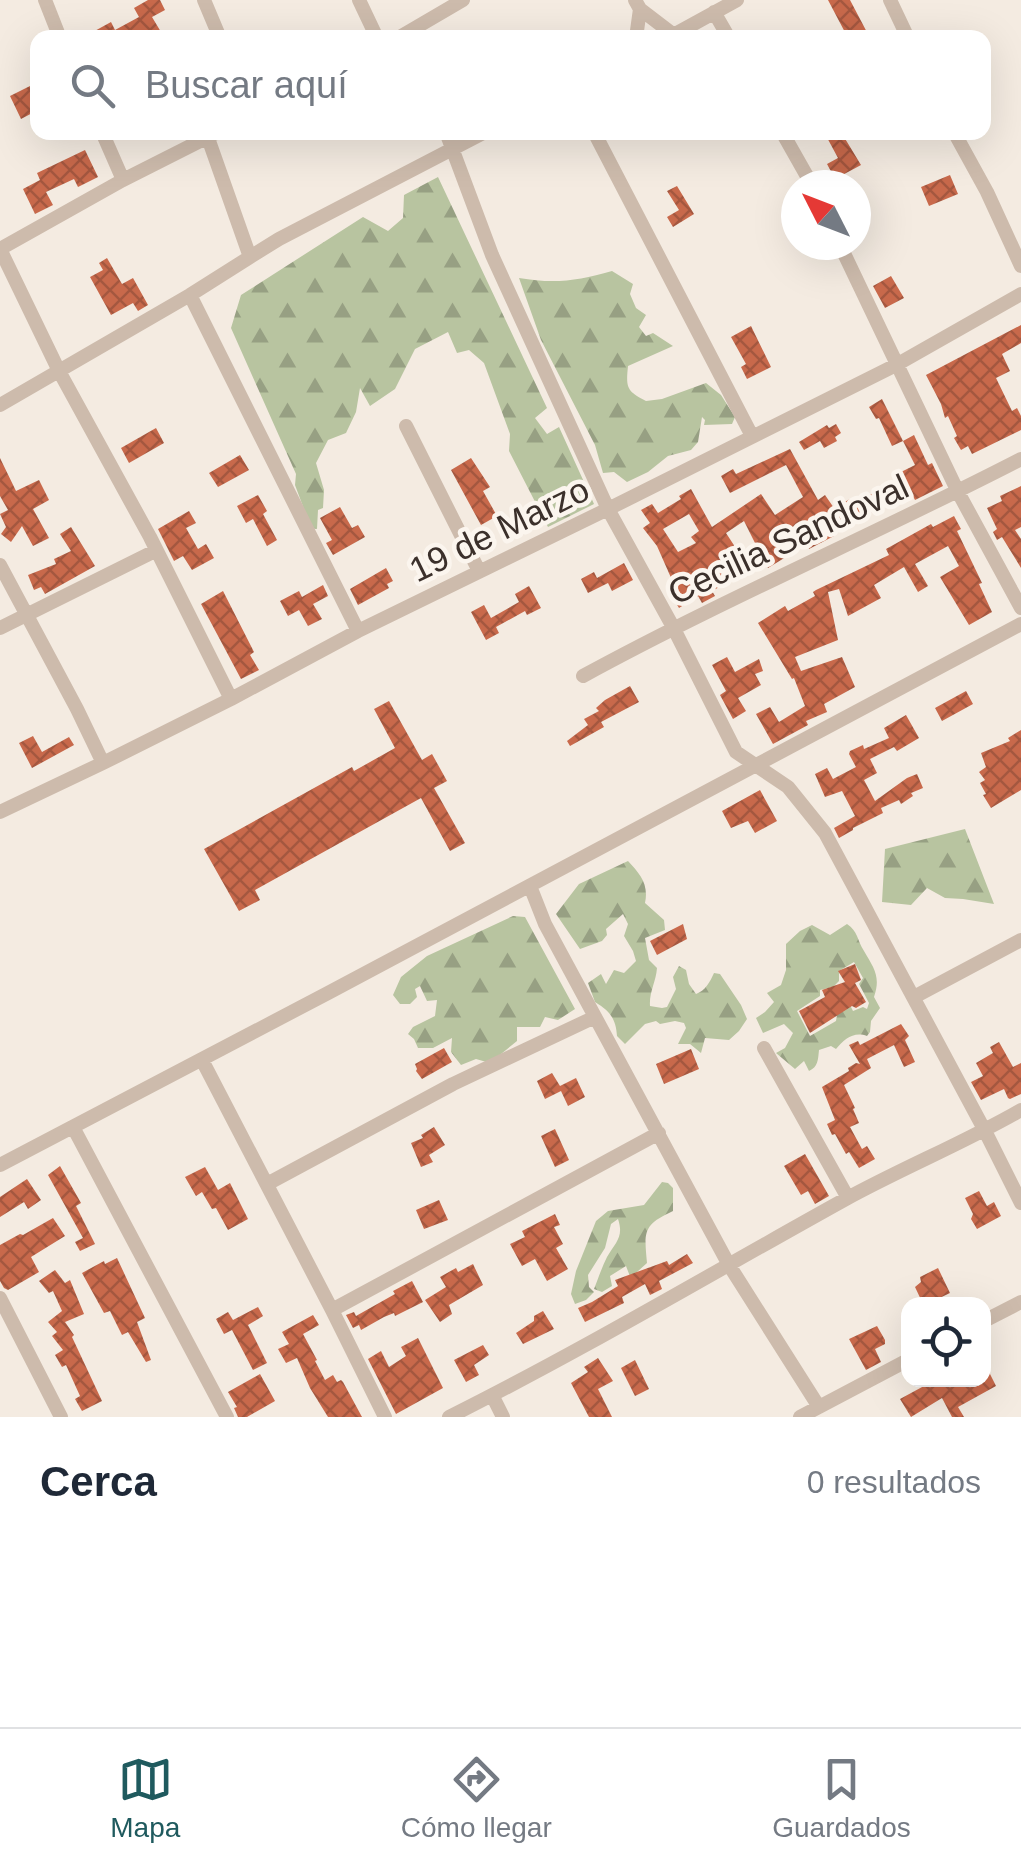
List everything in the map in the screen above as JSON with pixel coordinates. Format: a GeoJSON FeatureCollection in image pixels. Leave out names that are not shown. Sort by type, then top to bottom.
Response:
{"type":"FeatureCollection","features":[{"type":"Feature","properties":{"kind":"street"},"geometry":{"type":"LineString","coordinates":[[46,0],[57,30]]}},
{"type":"Feature","properties":{"kind":"street"},"geometry":{"type":"LineString","coordinates":[[204,0],[217,30]]}},
{"type":"Feature","properties":{"kind":"street"},"geometry":{"type":"LineString","coordinates":[[359,0],[373,30]]}},
{"type":"Feature","properties":{"kind":"street"},"geometry":{"type":"LineString","coordinates":[[410,30],[463,0]]}},
{"type":"Feature","properties":{"kind":"street"},"geometry":{"type":"LineString","coordinates":[[682,30],[736,0]]}},
{"type":"Feature","properties":{"kind":"street"},"geometry":{"type":"LineString","coordinates":[[890,0],[904,30]]}},
{"type":"Feature","properties":{"kind":"street"},"geometry":{"type":"LineString","coordinates":[[637,4],[665,30]]}},
{"type":"Feature","properties":{"kind":"street"},"geometry":{"type":"LineString","coordinates":[[636,30],[637,4]]}},
{"type":"Feature","properties":{"kind":"street"},"geometry":{"type":"LineString","coordinates":[[714,12],[724,30]]}},
{"type":"Feature","properties":{"kind":"street"},"geometry":{"type":"LineString","coordinates":[[106,140],[123,180]]}},
{"type":"Feature","properties":{"kind":"street"},"geometry":{"type":"LineString","coordinates":[[203,140],[0,248],[231,699]]}},
{"type":"Feature","properties":{"kind":"street"},"geometry":{"type":"LineString","coordinates":[[215,140],[250,257]]}},
{"type":"Feature","properties":{"kind":"street"},"geometry":{"type":"LineString","coordinates":[[450,140],[492,255],[608,509],[736,752],[788,788],[825,833],[1021,1203]]}},
{"type":"Feature","properties":{"kind":"street"},"geometry":{"type":"LineString","coordinates":[[0,404],[190,296],[250,257],[470,140]]}},
{"type":"Feature","properties":{"kind":"street"},"geometry":{"type":"LineString","coordinates":[[598,140],[752,436]]}},
{"type":"Feature","properties":{"kind":"street"},"geometry":{"type":"LineString","coordinates":[[787,140],[804,170]]}},
{"type":"Feature","properties":{"kind":"street"},"geometry":{"type":"LineString","coordinates":[[958,140],[1021,266]]}},
{"type":"Feature","properties":{"kind":"street"},"geometry":{"type":"LineString","coordinates":[[847,260],[958,492],[1021,608]]}},
{"type":"Feature","properties":{"kind":"street","name":"19 de Marzo"},"geometry":{"type":"LineString","coordinates":[[0,812],[896,365],[1021,294]]}},
{"type":"Feature","properties":{"kind":"street"},"geometry":{"type":"LineString","coordinates":[[190,296],[358,631]]}},
{"type":"Feature","properties":{"kind":"street"},"geometry":{"type":"LineString","coordinates":[[406,426],[478,571]]}},
{"type":"Feature","properties":{"kind":"street","name":"Cecilia Sandoval"},"geometry":{"type":"LineString","coordinates":[[583,676],[672,628],[1021,459]]}},
{"type":"Feature","properties":{"kind":"street"},"geometry":{"type":"LineString","coordinates":[[0,628],[155,551]]}},
{"type":"Feature","properties":{"kind":"street"},"geometry":{"type":"LineString","coordinates":[[0,564],[103,763]]}},
{"type":"Feature","properties":{"kind":"street"},"geometry":{"type":"LineString","coordinates":[[0,1165],[1021,624]]}},
{"type":"Feature","properties":{"kind":"street"},"geometry":{"type":"LineString","coordinates":[[530,886],[545,924],[730,1265],[819,1407]]}},
{"type":"Feature","properties":{"kind":"street"},"geometry":{"type":"LineString","coordinates":[[914,997],[1021,940]]}},
{"type":"Feature","properties":{"kind":"street"},"geometry":{"type":"LineString","coordinates":[[267,1184],[454,1084],[595,1016]]}},
{"type":"Feature","properties":{"kind":"street"},"geometry":{"type":"LineString","coordinates":[[764,1048],[848,1198]]}},
{"type":"Feature","properties":{"kind":"street"},"geometry":{"type":"LineString","coordinates":[[202,1060],[385,1417]]}},
{"type":"Feature","properties":{"kind":"street"},"geometry":{"type":"LineString","coordinates":[[449,1417],[848,1198],[1021,1110]]}},
{"type":"Feature","properties":{"kind":"street"},"geometry":{"type":"LineString","coordinates":[[73,1127],[227,1417]]}},
{"type":"Feature","properties":{"kind":"street"},"geometry":{"type":"LineString","coordinates":[[332,1310],[659,1133]]}},
{"type":"Feature","properties":{"kind":"street"},"geometry":{"type":"LineString","coordinates":[[0,1298],[61,1417]]}},
{"type":"Feature","properties":{"kind":"street"},"geometry":{"type":"LineString","coordinates":[[991,1317],[1021,1302]]}},
{"type":"Feature","properties":{"kind":"street"},"geometry":{"type":"LineString","coordinates":[[800,1417],[901,1364]]}},
{"type":"Feature","properties":{"kind":"street"},"geometry":{"type":"LineString","coordinates":[[492,1395],[503,1417]]}},
{"type":"Feature","properties":{"kind":"green space"},"geometry":{"type":"Polygon","coordinates":[[[438,177],[547,408],[535,418],[547,434],[559,427],[594,504],[548,527],[509,451],[510,434],[484,363],[469,350],[457,353],[448,332],[415,349],[395,389],[370,406],[360,388],[356,412],[346,433],[328,440],[316,463],[324,490],[323,508],[318,510],[317,529],[311,528],[295,485],[296,474],[231,328],[241,295],[363,217],[388,231],[403,218],[404,195],[438,177]]]}},
{"type":"Feature","properties":{"kind":"green space"},"geometry":{"type":"Polygon","coordinates":[[[612,271],[633,284],[630,294],[636,308],[646,315],[639,327],[646,336],[653,333],[673,346],[628,366],[631,391],[646,401],[706,383],[721,395],[735,417],[732,424],[704,425],[702,417],[698,442],[691,450],[668,456],[627,482],[614,472],[603,473],[595,445],[541,340],[519,278],[566,280],[612,271]]]}},
{"type":"Feature","properties":{"kind":"green space"},"geometry":{"type":"Polygon","coordinates":[[[965,829],[994,904],[945,898],[927,888],[911,905],[882,902],[885,849],[965,829]]]}},
{"type":"Feature","properties":{"kind":"green space"},"geometry":{"type":"Polygon","coordinates":[[[628,861],[645,885],[645,903],[664,920],[665,930],[645,938],[649,960],[657,968],[650,1006],[667,1007],[676,989],[673,977],[679,966],[686,970],[696,994],[714,973],[720,974],[747,1019],[729,1040],[705,1038],[701,1053],[690,1044],[678,1044],[686,1028],[684,1023],[656,1021],[645,1024],[625,1044],[617,1036],[611,1016],[595,1002],[588,983],[601,974],[606,984],[614,970],[624,973],[636,961],[624,936],[628,924],[623,914],[606,929],[602,941],[580,949],[556,914],[579,884],[628,861]]]}},
{"type":"Feature","properties":{"kind":"green space"},"geometry":{"type":"Polygon","coordinates":[[[513,916],[525,917],[575,1009],[558,1020],[545,1017],[540,1027],[517,1027],[517,1041],[490,1063],[476,1059],[461,1065],[451,1052],[452,1038],[433,1048],[418,1048],[408,1034],[413,1027],[435,1016],[437,1000],[427,1001],[420,986],[410,1004],[400,1004],[393,995],[401,977],[427,956],[513,916]]]}},
{"type":"Feature","properties":{"kind":"green space"},"geometry":{"type":"Polygon","coordinates":[[[847,924],[853,930],[875,973],[874,997],[880,1008],[867,1036],[854,1035],[836,1049],[831,1046],[819,1050],[816,1065],[809,1071],[804,1061],[795,1069],[776,1053],[785,1048],[793,1033],[784,1024],[763,1033],[756,1018],[774,1002],[767,993],[781,985],[786,970],[786,944],[812,925],[830,935],[847,924]],[[854,962],[839,971],[839,981],[833,987],[820,990],[820,996],[797,1011],[810,1036],[836,1021],[845,995],[853,1011],[867,1009],[869,1003],[859,984],[863,978],[854,962]]]}},
{"type":"Feature","properties":{"kind":"green space"},"geometry":{"type":"Polygon","coordinates":[[[662,1182],[673,1188],[673,1211],[648,1230],[647,1263],[637,1272],[638,1282],[631,1279],[626,1266],[610,1276],[612,1286],[602,1292],[594,1289],[618,1239],[618,1219],[611,1224],[605,1248],[588,1275],[589,1287],[594,1292],[575,1304],[571,1294],[576,1271],[596,1221],[608,1211],[644,1205],[662,1182]]]}},
{"type":"Feature","properties":{"kind":"building"},"geometry":{"type":"Polygon","coordinates":[[[148,0],[160,0],[165,10],[152,17],[160,30],[115,30],[139,17],[134,8],[148,0]]]}},
{"type":"Feature","properties":{"kind":"building"},"geometry":{"type":"Polygon","coordinates":[[[828,0],[850,0],[866,30],[844,30],[828,0]]]}},
{"type":"Feature","properties":{"kind":"building"},"geometry":{"type":"Polygon","coordinates":[[[111,22],[115,30],[96,30],[111,22]]]}},
{"type":"Feature","properties":{"kind":"building"},"geometry":{"type":"Polygon","coordinates":[[[30,86],[30,114],[21,119],[10,96],[30,86]]]}},
{"type":"Feature","properties":{"kind":"building"},"geometry":{"type":"Polygon","coordinates":[[[828,140],[846,140],[861,165],[852,170],[830,170],[827,164],[838,158],[828,140]]]}},
{"type":"Feature","properties":{"kind":"building"},"geometry":{"type":"Polygon","coordinates":[[[85,150],[98,177],[78,187],[74,179],[46,192],[53,205],[35,214],[23,189],[40,180],[37,173],[85,150]]]}},
{"type":"Feature","properties":{"kind":"building"},"geometry":{"type":"Polygon","coordinates":[[[950,175],[958,194],[929,206],[921,187],[950,175]]]}},
{"type":"Feature","properties":{"kind":"building"},"geometry":{"type":"Polygon","coordinates":[[[677,186],[694,214],[673,227],[667,217],[679,210],[667,191],[677,186]]]}},
{"type":"Feature","properties":{"kind":"building"},"geometry":{"type":"Polygon","coordinates":[[[107,258],[122,284],[133,278],[148,305],[138,311],[133,303],[111,315],[90,277],[103,270],[99,263],[107,258]]]}},
{"type":"Feature","properties":{"kind":"building"},"geometry":{"type":"Polygon","coordinates":[[[891,276],[904,298],[885,308],[873,286],[891,276]]]}},
{"type":"Feature","properties":{"kind":"building"},"geometry":{"type":"Polygon","coordinates":[[[1021,325],[1021,343],[1002,354],[1010,371],[996,378],[1012,411],[1017,408],[1021,416],[1021,430],[972,454],[968,446],[961,450],[926,375],[1021,325]]]}},
{"type":"Feature","properties":{"kind":"building"},"geometry":{"type":"Polygon","coordinates":[[[751,326],[771,367],[747,379],[741,367],[746,364],[731,337],[751,326]]]}},
{"type":"Feature","properties":{"kind":"building"},"geometry":{"type":"Polygon","coordinates":[[[882,399],[903,441],[892,446],[879,418],[869,407],[882,399]]]}},
{"type":"Feature","properties":{"kind":"building"},"geometry":{"type":"Polygon","coordinates":[[[836,424],[841,433],[835,437],[837,441],[824,448],[820,441],[804,450],[799,442],[827,425],[829,428],[836,424]]]}},
{"type":"Feature","properties":{"kind":"building"},"geometry":{"type":"Polygon","coordinates":[[[156,428],[164,443],[129,463],[121,448],[156,428]]]}},
{"type":"Feature","properties":{"kind":"building"},"geometry":{"type":"Polygon","coordinates":[[[914,435],[943,486],[915,500],[911,492],[860,518],[857,512],[830,527],[834,536],[809,549],[807,544],[768,568],[765,562],[712,591],[715,596],[702,603],[698,596],[679,608],[671,595],[675,593],[672,580],[657,546],[643,528],[650,523],[641,510],[652,504],[658,513],[691,489],[712,527],[761,494],[775,515],[803,497],[786,465],[730,493],[721,476],[733,469],[736,474],[790,449],[818,500],[825,495],[834,508],[850,499],[853,503],[904,478],[901,472],[915,465],[903,441],[914,435]],[[689,514],[663,529],[678,552],[696,543],[691,537],[699,531],[689,514]],[[744,521],[726,533],[741,556],[756,545],[744,521]]]}},
{"type":"Feature","properties":{"kind":"building"},"geometry":{"type":"Polygon","coordinates":[[[240,455],[249,470],[218,487],[209,473],[240,455]]]}},
{"type":"Feature","properties":{"kind":"building"},"geometry":{"type":"Polygon","coordinates":[[[0,458],[16,491],[39,480],[49,500],[33,509],[49,538],[33,546],[22,526],[11,542],[1,534],[6,527],[0,514],[8,510],[0,496],[0,458]]]}},
{"type":"Feature","properties":{"kind":"building"},"geometry":{"type":"Polygon","coordinates":[[[471,458],[490,487],[483,491],[497,516],[481,525],[451,470],[471,458]]]}},
{"type":"Feature","properties":{"kind":"building"},"geometry":{"type":"Polygon","coordinates":[[[1021,486],[1021,527],[1015,530],[1021,539],[1021,568],[1002,537],[997,540],[993,532],[997,529],[987,508],[1002,501],[1000,496],[1021,486]]]}},
{"type":"Feature","properties":{"kind":"building"},"geometry":{"type":"Polygon","coordinates":[[[258,495],[277,540],[267,546],[253,519],[246,523],[237,506],[258,495]]]}},
{"type":"Feature","properties":{"kind":"building"},"geometry":{"type":"Polygon","coordinates":[[[340,507],[352,528],[358,525],[365,537],[333,555],[326,543],[332,540],[320,518],[340,507]]]}},
{"type":"Feature","properties":{"kind":"building"},"geometry":{"type":"Polygon","coordinates":[[[189,511],[196,523],[186,528],[198,549],[206,544],[214,558],[192,570],[183,556],[174,561],[158,529],[189,511]]]}},
{"type":"Feature","properties":{"kind":"building"},"geometry":{"type":"Polygon","coordinates":[[[954,516],[992,612],[969,625],[940,577],[959,566],[948,546],[915,564],[928,586],[918,592],[904,567],[874,585],[881,598],[848,616],[839,589],[828,592],[838,640],[795,657],[801,671],[842,657],[855,687],[824,704],[827,712],[773,744],[756,714],[770,707],[779,722],[805,706],[794,678],[758,623],[785,606],[788,611],[815,596],[816,590],[889,555],[886,549],[931,524],[933,527],[954,516]]]}},
{"type":"Feature","properties":{"kind":"building"},"geometry":{"type":"Polygon","coordinates":[[[71,527],[95,566],[45,594],[41,587],[34,590],[28,575],[56,564],[54,559],[71,551],[60,534],[71,527]]]}},
{"type":"Feature","properties":{"kind":"building"},"geometry":{"type":"Polygon","coordinates":[[[624,563],[633,580],[612,591],[608,583],[588,593],[581,579],[594,572],[597,578],[624,563]]]}},
{"type":"Feature","properties":{"kind":"building"},"geometry":{"type":"Polygon","coordinates":[[[386,568],[393,581],[387,584],[389,588],[358,605],[350,589],[386,568]]]}},
{"type":"Feature","properties":{"kind":"building"},"geometry":{"type":"Polygon","coordinates":[[[323,585],[328,596],[313,604],[322,619],[308,626],[299,610],[288,616],[280,601],[299,591],[302,597],[323,585]]]}},
{"type":"Feature","properties":{"kind":"building"},"geometry":{"type":"Polygon","coordinates":[[[529,586],[541,608],[527,615],[525,611],[496,627],[499,633],[486,640],[471,612],[484,605],[491,618],[519,602],[515,594],[529,586]]]}},
{"type":"Feature","properties":{"kind":"building"},"geometry":{"type":"Polygon","coordinates":[[[223,591],[259,670],[241,679],[201,604],[223,591]]]}},
{"type":"Feature","properties":{"kind":"building"},"geometry":{"type":"Polygon","coordinates":[[[727,657],[735,672],[759,659],[763,671],[755,674],[761,685],[738,698],[746,711],[733,719],[720,695],[726,691],[712,665],[727,657]]]}},
{"type":"Feature","properties":{"kind":"building"},"geometry":{"type":"Polygon","coordinates":[[[630,686],[639,702],[601,722],[604,727],[570,746],[567,741],[588,725],[584,719],[599,711],[596,708],[605,700],[630,686]]]}},
{"type":"Feature","properties":{"kind":"building"},"geometry":{"type":"Polygon","coordinates":[[[966,691],[973,704],[942,721],[935,708],[966,691]]]}},
{"type":"Feature","properties":{"kind":"building"},"geometry":{"type":"Polygon","coordinates":[[[389,701],[422,760],[432,754],[447,781],[434,788],[465,843],[450,851],[421,798],[255,890],[260,900],[239,911],[204,849],[352,767],[354,771],[395,748],[374,709],[389,701]]]}},
{"type":"Feature","properties":{"kind":"building"},"geometry":{"type":"Polygon","coordinates":[[[906,715],[919,738],[897,751],[894,747],[870,759],[877,773],[864,780],[875,801],[917,774],[923,788],[911,793],[913,796],[901,804],[899,800],[881,808],[883,813],[839,838],[834,828],[855,816],[842,791],[825,797],[815,774],[827,768],[833,779],[856,767],[850,751],[889,738],[884,728],[906,715]]]}},
{"type":"Feature","properties":{"kind":"building"},"geometry":{"type":"Polygon","coordinates":[[[1021,730],[1021,790],[991,808],[980,783],[985,780],[979,772],[986,767],[981,753],[1010,741],[1008,738],[1021,730]]]}},
{"type":"Feature","properties":{"kind":"building"},"geometry":{"type":"Polygon","coordinates":[[[33,736],[42,752],[69,737],[74,745],[32,768],[19,743],[33,736]]]}},
{"type":"Feature","properties":{"kind":"building"},"geometry":{"type":"Polygon","coordinates":[[[760,790],[777,821],[755,833],[748,821],[731,828],[722,811],[760,790]]]}},
{"type":"Feature","properties":{"kind":"building"},"geometry":{"type":"Polygon","coordinates":[[[683,924],[687,939],[657,955],[650,941],[683,924]]]}},
{"type":"Feature","properties":{"kind":"building"},"geometry":{"type":"Polygon","coordinates":[[[855,964],[861,980],[855,983],[866,1002],[856,1008],[852,1006],[810,1033],[799,1011],[825,997],[822,990],[845,982],[838,971],[855,964]]]}},
{"type":"Feature","properties":{"kind":"building"},"geometry":{"type":"Polygon","coordinates":[[[901,1024],[909,1036],[905,1040],[915,1062],[904,1067],[894,1045],[867,1059],[871,1068],[844,1085],[859,1123],[850,1127],[862,1149],[867,1146],[875,1159],[859,1168],[832,1135],[827,1124],[835,1120],[822,1087],[860,1064],[849,1045],[858,1041],[860,1045],[901,1024]]]}},
{"type":"Feature","properties":{"kind":"building"},"geometry":{"type":"Polygon","coordinates":[[[999,1042],[1013,1067],[1021,1063],[1021,1094],[1010,1099],[1004,1089],[981,1100],[971,1082],[983,1076],[976,1063],[993,1053],[990,1047],[999,1042]]]}},
{"type":"Feature","properties":{"kind":"building"},"geometry":{"type":"Polygon","coordinates":[[[444,1048],[452,1062],[422,1079],[415,1064],[444,1048]]]}},
{"type":"Feature","properties":{"kind":"building"},"geometry":{"type":"Polygon","coordinates":[[[691,1049],[699,1069],[664,1084],[656,1064],[691,1049]]]}},
{"type":"Feature","properties":{"kind":"building"},"geometry":{"type":"Polygon","coordinates":[[[552,1073],[560,1086],[576,1078],[585,1097],[568,1106],[561,1091],[545,1099],[537,1081],[552,1073]]]}},
{"type":"Feature","properties":{"kind":"building"},"geometry":{"type":"Polygon","coordinates":[[[434,1127],[445,1145],[429,1155],[433,1162],[421,1167],[411,1143],[434,1127]]]}},
{"type":"Feature","properties":{"kind":"building"},"geometry":{"type":"Polygon","coordinates":[[[555,1129],[569,1160],[555,1167],[541,1136],[555,1129]]]}},
{"type":"Feature","properties":{"kind":"building"},"geometry":{"type":"Polygon","coordinates":[[[805,1154],[829,1196],[815,1204],[808,1191],[801,1195],[784,1166],[805,1154]]]}},
{"type":"Feature","properties":{"kind":"building"},"geometry":{"type":"Polygon","coordinates":[[[60,1166],[81,1203],[76,1206],[95,1244],[80,1251],[75,1242],[83,1238],[48,1175],[60,1166]]]}},
{"type":"Feature","properties":{"kind":"building"},"geometry":{"type":"Polygon","coordinates":[[[205,1167],[218,1190],[230,1183],[248,1219],[228,1230],[202,1192],[196,1196],[185,1177],[205,1167]]]}},
{"type":"Feature","properties":{"kind":"building"},"geometry":{"type":"Polygon","coordinates":[[[27,1179],[41,1200],[28,1209],[24,1202],[0,1217],[0,1197],[27,1179]]]}},
{"type":"Feature","properties":{"kind":"building"},"geometry":{"type":"Polygon","coordinates":[[[979,1191],[987,1206],[994,1202],[1001,1216],[977,1229],[965,1198],[979,1191]]]}},
{"type":"Feature","properties":{"kind":"building"},"geometry":{"type":"Polygon","coordinates":[[[439,1200],[448,1220],[424,1229],[416,1210],[439,1200]]]}},
{"type":"Feature","properties":{"kind":"building"},"geometry":{"type":"Polygon","coordinates":[[[555,1214],[560,1225],[554,1227],[563,1244],[556,1248],[568,1269],[547,1281],[535,1259],[522,1266],[510,1244],[525,1237],[522,1231],[555,1214]]]}},
{"type":"Feature","properties":{"kind":"building"},"geometry":{"type":"Polygon","coordinates":[[[53,1218],[65,1236],[31,1257],[39,1272],[8,1290],[4,1288],[0,1281],[0,1245],[53,1218]]]}},
{"type":"Feature","properties":{"kind":"building"},"geometry":{"type":"Polygon","coordinates":[[[687,1254],[693,1263],[659,1281],[662,1289],[650,1295],[645,1284],[622,1297],[624,1303],[585,1322],[578,1308],[618,1286],[615,1280],[667,1261],[669,1265],[687,1254]]]}},
{"type":"Feature","properties":{"kind":"building"},"geometry":{"type":"Polygon","coordinates":[[[117,1258],[145,1318],[137,1322],[151,1360],[146,1362],[128,1332],[122,1335],[110,1311],[104,1313],[82,1273],[117,1258]]]}},
{"type":"Feature","properties":{"kind":"building"},"geometry":{"type":"Polygon","coordinates":[[[473,1264],[483,1285],[449,1305],[452,1314],[440,1322],[425,1300],[446,1287],[440,1277],[473,1264]]]}},
{"type":"Feature","properties":{"kind":"building"},"geometry":{"type":"Polygon","coordinates":[[[938,1268],[950,1293],[920,1297],[915,1287],[921,1282],[920,1277],[938,1268]]]}},
{"type":"Feature","properties":{"kind":"building"},"geometry":{"type":"Polygon","coordinates":[[[55,1270],[65,1283],[70,1280],[84,1314],[65,1322],[102,1401],[82,1411],[75,1399],[80,1396],[66,1365],[62,1367],[55,1355],[63,1350],[52,1336],[57,1332],[48,1322],[62,1311],[53,1291],[49,1293],[39,1281],[55,1270]]]}},
{"type":"Feature","properties":{"kind":"building"},"geometry":{"type":"Polygon","coordinates":[[[412,1281],[423,1302],[361,1330],[359,1325],[353,1328],[346,1315],[354,1312],[356,1316],[412,1281]]]}},
{"type":"Feature","properties":{"kind":"building"},"geometry":{"type":"Polygon","coordinates":[[[258,1307],[263,1316],[248,1325],[267,1363],[253,1370],[232,1330],[224,1334],[216,1319],[228,1312],[233,1320],[258,1307]]]}},
{"type":"Feature","properties":{"kind":"building"},"geometry":{"type":"Polygon","coordinates":[[[543,1311],[554,1329],[523,1344],[516,1333],[543,1311]]]}},
{"type":"Feature","properties":{"kind":"building"},"geometry":{"type":"Polygon","coordinates":[[[313,1315],[319,1325],[303,1334],[315,1361],[325,1380],[333,1375],[337,1382],[343,1382],[362,1417],[328,1417],[297,1358],[286,1363],[278,1349],[289,1344],[282,1332],[313,1315]]]}},
{"type":"Feature","properties":{"kind":"building"},"geometry":{"type":"Polygon","coordinates":[[[877,1326],[885,1340],[875,1349],[881,1362],[866,1370],[849,1339],[877,1326]]]}},
{"type":"Feature","properties":{"kind":"building"},"geometry":{"type":"Polygon","coordinates":[[[418,1338],[443,1388],[396,1414],[368,1359],[381,1351],[389,1367],[406,1356],[401,1347],[418,1338]]]}},
{"type":"Feature","properties":{"kind":"building"},"geometry":{"type":"Polygon","coordinates":[[[483,1345],[489,1355],[474,1365],[479,1375],[466,1382],[454,1360],[483,1345]]]}},
{"type":"Feature","properties":{"kind":"building"},"geometry":{"type":"Polygon","coordinates":[[[598,1358],[613,1381],[598,1389],[612,1417],[589,1417],[571,1383],[588,1372],[584,1367],[598,1358]]]}},
{"type":"Feature","properties":{"kind":"building"},"geometry":{"type":"Polygon","coordinates":[[[635,1360],[649,1389],[635,1396],[621,1368],[635,1360]]]}},
{"type":"Feature","properties":{"kind":"building"},"geometry":{"type":"Polygon","coordinates":[[[260,1374],[275,1401],[247,1417],[238,1417],[228,1392],[260,1374]]]}},
{"type":"Feature","properties":{"kind":"building"},"geometry":{"type":"Polygon","coordinates":[[[991,1376],[996,1386],[958,1407],[964,1417],[952,1417],[942,1398],[911,1417],[900,1399],[922,1387],[991,1387],[991,1376]]]}}]}
